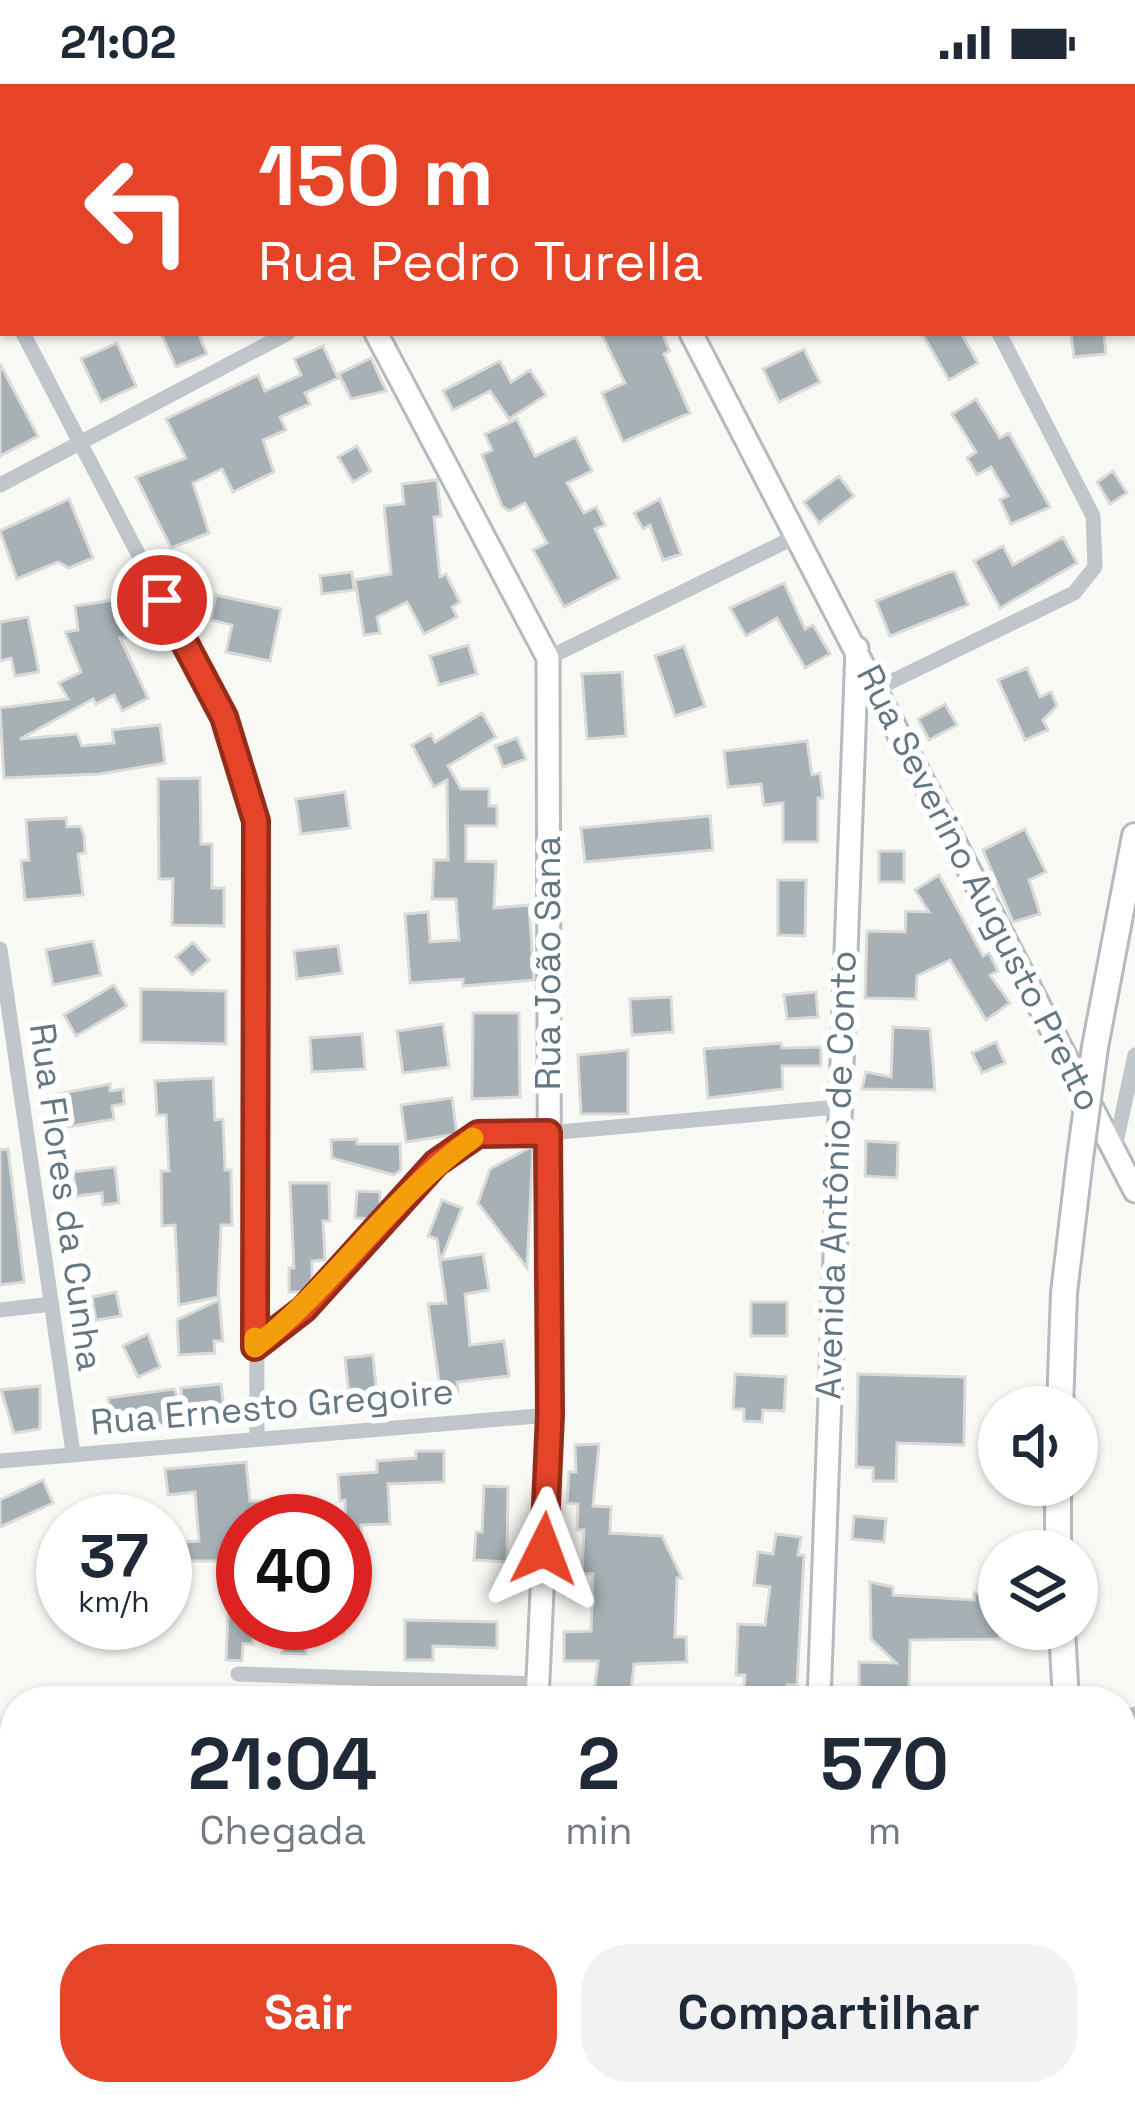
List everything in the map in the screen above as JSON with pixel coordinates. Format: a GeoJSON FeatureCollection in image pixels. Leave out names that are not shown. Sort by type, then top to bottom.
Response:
{"type":"FeatureCollection","features":[{"type":"Feature","properties":{"kind":"main road"},"geometry":{"type":"LineString","coordinates":[[1061,1386],[1064,1293],[1080,1158],[1095,1047],[1135,836]]}},
{"type":"Feature","properties":{"kind":"main road"},"geometry":{"type":"LineString","coordinates":[[1063,1650],[1065,1686]]}},
{"type":"Feature","properties":{"kind":"street"},"geometry":{"type":"LineString","coordinates":[[25,336],[224,717],[256,821],[257,1436]]}},
{"type":"Feature","properties":{"kind":"street"},"geometry":{"type":"LineString","coordinates":[[0,484],[282,336]]}},
{"type":"Feature","properties":{"kind":"street"},"geometry":{"type":"LineString","coordinates":[[378,336],[548,658],[797,536]]}},
{"type":"Feature","properties":{"kind":"street","name":"Rua Severino Augusto Pretto"},"geometry":{"type":"LineString","coordinates":[[694,336],[1135,1191]]}},
{"type":"Feature","properties":{"kind":"street"},"geometry":{"type":"LineString","coordinates":[[876,689],[1074,593],[1095,567],[1093,516],[1001,336]]}},
{"type":"Feature","properties":{"kind":"street","name":"Avenida Antônio de Conto"},"geometry":{"type":"LineString","coordinates":[[819,1686],[857,649]]}},
{"type":"Feature","properties":{"kind":"street","name":"Rua João Sana"},"geometry":{"type":"LineString","coordinates":[[538,1686],[550,1415],[548,658]]}},
{"type":"Feature","properties":{"kind":"street","name":"Rua Flores da Cunha"},"geometry":{"type":"LineString","coordinates":[[0,949],[73,1453]]}},
{"type":"Feature","properties":{"kind":"street"},"geometry":{"type":"LineString","coordinates":[[1114,1152],[1135,1055]]}},
{"type":"Feature","properties":{"kind":"street"},"geometry":{"type":"LineString","coordinates":[[255,1347],[304,1309],[436,1163],[478,1134],[548,1133],[838,1106]]}},
{"type":"Feature","properties":{"kind":"street"},"geometry":{"type":"LineString","coordinates":[[0,1310],[52,1304]]}},
{"type":"Feature","properties":{"kind":"street","name":"Rua Ernesto Gregoire"},"geometry":{"type":"LineString","coordinates":[[0,1461],[550,1415]]}},
{"type":"Feature","properties":{"kind":"street"},"geometry":{"type":"LineString","coordinates":[[238,1674],[438,1686]]}},
{"type":"Feature","properties":{"kind":"building"},"geometry":{"type":"Polygon","coordinates":[[[162,336],[199,336],[207,354],[176,367],[162,336]]]}},
{"type":"Feature","properties":{"kind":"building"},"geometry":{"type":"Polygon","coordinates":[[[602,336],[663,336],[670,351],[664,354],[690,413],[623,442],[602,393],[625,383],[602,336]]]}},
{"type":"Feature","properties":{"kind":"building"},"geometry":{"type":"Polygon","coordinates":[[[924,336],[963,336],[978,363],[949,380],[924,336]]]}},
{"type":"Feature","properties":{"kind":"building"},"geometry":{"type":"Polygon","coordinates":[[[1071,336],[1104,336],[1106,354],[1074,357],[1071,336]]]}},
{"type":"Feature","properties":{"kind":"building"},"geometry":{"type":"Polygon","coordinates":[[[117,343],[136,386],[101,402],[81,359],[117,343]]]}},
{"type":"Feature","properties":{"kind":"building"},"geometry":{"type":"Polygon","coordinates":[[[323,346],[338,378],[305,393],[310,404],[280,417],[286,430],[263,440],[274,472],[233,492],[222,469],[193,483],[209,533],[171,548],[136,477],[186,458],[166,419],[258,375],[265,391],[301,375],[294,359],[323,346]]]}},
{"type":"Feature","properties":{"kind":"building"},"geometry":{"type":"Polygon","coordinates":[[[804,349],[820,382],[779,402],[763,369],[804,349]]]}},
{"type":"Feature","properties":{"kind":"building"},"geometry":{"type":"Polygon","coordinates":[[[371,358],[386,391],[351,399],[339,374],[371,358]]]}},
{"type":"Feature","properties":{"kind":"building"},"geometry":{"type":"Polygon","coordinates":[[[500,361],[511,382],[530,370],[546,395],[509,419],[490,391],[453,410],[443,391],[500,361]]]}},
{"type":"Feature","properties":{"kind":"building"},"geometry":{"type":"Polygon","coordinates":[[[0,364],[38,436],[0,456],[0,364]]]}},
{"type":"Feature","properties":{"kind":"building"},"geometry":{"type":"Polygon","coordinates":[[[976,399],[1000,438],[1009,433],[1050,507],[1011,524],[1000,500],[1008,496],[991,467],[977,475],[967,458],[976,452],[952,414],[976,399]]]}},
{"type":"Feature","properties":{"kind":"building"},"geometry":{"type":"Polygon","coordinates":[[[517,419],[535,456],[576,437],[592,471],[567,483],[584,513],[596,507],[605,525],[595,529],[619,578],[564,607],[533,550],[547,543],[525,503],[509,511],[502,506],[482,455],[492,450],[485,434],[517,419]]]}},
{"type":"Feature","properties":{"kind":"building"},"geometry":{"type":"Polygon","coordinates":[[[357,446],[371,471],[353,482],[338,457],[357,446]]]}},
{"type":"Feature","properties":{"kind":"building"},"geometry":{"type":"Polygon","coordinates":[[[1113,471],[1127,493],[1110,504],[1097,482],[1113,471]]]}},
{"type":"Feature","properties":{"kind":"building"},"geometry":{"type":"Polygon","coordinates":[[[839,476],[854,496],[819,523],[804,502],[839,476]]]}},
{"type":"Feature","properties":{"kind":"building"},"geometry":{"type":"Polygon","coordinates":[[[437,480],[441,516],[434,517],[440,577],[446,574],[460,602],[452,607],[457,617],[424,634],[407,602],[377,617],[380,633],[364,635],[355,580],[391,574],[384,506],[404,504],[402,484],[437,480]]]}},
{"type":"Feature","properties":{"kind":"building"},"geometry":{"type":"Polygon","coordinates":[[[69,499],[93,558],[69,568],[58,562],[17,579],[0,531],[69,499]]]}},
{"type":"Feature","properties":{"kind":"building"},"geometry":{"type":"Polygon","coordinates":[[[660,499],[681,554],[663,560],[650,525],[643,529],[634,513],[660,499]]]}},
{"type":"Feature","properties":{"kind":"building"},"geometry":{"type":"Polygon","coordinates":[[[1063,537],[1077,563],[1000,608],[974,561],[1003,546],[1013,565],[1063,537]]]}},
{"type":"Feature","properties":{"kind":"building"},"geometry":{"type":"Polygon","coordinates":[[[352,572],[354,590],[322,594],[320,576],[352,572]]]}},
{"type":"Feature","properties":{"kind":"building"},"geometry":{"type":"Polygon","coordinates":[[[955,572],[968,605],[890,636],[876,601],[955,572]]]}},
{"type":"Feature","properties":{"kind":"building"},"geometry":{"type":"Polygon","coordinates":[[[784,583],[805,629],[813,625],[830,654],[805,668],[777,618],[746,636],[730,608],[784,583]]]}},
{"type":"Feature","properties":{"kind":"building"},"geometry":{"type":"Polygon","coordinates":[[[216,595],[281,609],[270,661],[226,652],[232,625],[211,620],[216,595]]]}},
{"type":"Feature","properties":{"kind":"building"},"geometry":{"type":"Polygon","coordinates":[[[120,599],[126,638],[120,638],[148,698],[122,711],[114,695],[96,704],[93,699],[20,739],[77,734],[82,746],[114,743],[112,730],[160,725],[165,763],[100,774],[4,778],[0,708],[68,699],[59,683],[81,672],[65,632],[78,630],[75,606],[120,599]]]}},
{"type":"Feature","properties":{"kind":"building"},"geometry":{"type":"Polygon","coordinates":[[[28,617],[39,672],[15,676],[11,658],[0,661],[0,622],[28,617]]]}},
{"type":"Feature","properties":{"kind":"building"},"geometry":{"type":"Polygon","coordinates":[[[468,645],[477,674],[439,685],[430,656],[468,645]]]}},
{"type":"Feature","properties":{"kind":"building"},"geometry":{"type":"Polygon","coordinates":[[[684,646],[705,706],[675,716],[655,656],[684,646]]]}},
{"type":"Feature","properties":{"kind":"building"},"geometry":{"type":"Polygon","coordinates":[[[1027,668],[1040,697],[1051,692],[1057,706],[1043,720],[1048,730],[1025,740],[998,680],[1027,668]]]}},
{"type":"Feature","properties":{"kind":"building"},"geometry":{"type":"Polygon","coordinates":[[[622,672],[626,736],[587,739],[582,674],[622,672]]]}},
{"type":"Feature","properties":{"kind":"building"},"geometry":{"type":"Polygon","coordinates":[[[945,704],[957,725],[929,740],[918,719],[945,704]]]}},
{"type":"Feature","properties":{"kind":"building"},"geometry":{"type":"Polygon","coordinates":[[[482,713],[496,737],[448,766],[461,789],[489,789],[489,806],[497,806],[497,826],[466,826],[466,861],[496,862],[494,908],[529,905],[534,980],[463,986],[463,979],[410,983],[405,914],[428,912],[430,942],[459,940],[456,899],[432,899],[434,860],[448,860],[447,780],[434,787],[412,745],[431,734],[435,742],[482,713]]]}},
{"type":"Feature","properties":{"kind":"building"},"geometry":{"type":"Polygon","coordinates":[[[517,738],[526,759],[503,767],[495,746],[517,738]]]}},
{"type":"Feature","properties":{"kind":"building"},"geometry":{"type":"Polygon","coordinates":[[[807,741],[812,775],[820,773],[823,798],[818,798],[818,842],[783,842],[783,803],[764,805],[761,784],[728,787],[724,751],[807,741]]]}},
{"type":"Feature","properties":{"kind":"building"},"geometry":{"type":"Polygon","coordinates":[[[200,778],[201,844],[212,844],[212,888],[224,888],[224,926],[172,925],[173,879],[159,879],[158,779],[200,778]]]}},
{"type":"Feature","properties":{"kind":"building"},"geometry":{"type":"Polygon","coordinates":[[[345,792],[350,828],[301,834],[296,799],[345,792]]]}},
{"type":"Feature","properties":{"kind":"building"},"geometry":{"type":"Polygon","coordinates":[[[710,816],[713,850],[585,862],[581,828],[710,816]]]}},
{"type":"Feature","properties":{"kind":"building"},"geometry":{"type":"Polygon","coordinates":[[[66,818],[67,827],[80,826],[84,835],[85,853],[78,854],[83,895],[25,900],[21,861],[29,860],[26,820],[66,818]]]}},
{"type":"Feature","properties":{"kind":"building"},"geometry":{"type":"Polygon","coordinates":[[[1025,829],[1046,872],[1029,880],[1040,914],[1013,922],[983,850],[1025,829]]]}},
{"type":"Feature","properties":{"kind":"building"},"geometry":{"type":"Polygon","coordinates":[[[879,851],[904,851],[904,882],[879,882],[879,851]]]}},
{"type":"Feature","properties":{"kind":"building"},"geometry":{"type":"Polygon","coordinates":[[[939,875],[983,956],[989,953],[998,971],[990,975],[1010,1003],[986,1020],[950,960],[917,976],[916,999],[865,998],[867,931],[905,932],[906,911],[929,912],[915,890],[939,875]]]}},
{"type":"Feature","properties":{"kind":"building"},"geometry":{"type":"Polygon","coordinates":[[[778,880],[806,880],[805,936],[778,935],[778,880]]]}},
{"type":"Feature","properties":{"kind":"building"},"geometry":{"type":"Polygon","coordinates":[[[93,941],[101,975],[53,985],[46,950],[93,941]]]}},
{"type":"Feature","properties":{"kind":"building"},"geometry":{"type":"Polygon","coordinates":[[[193,942],[209,960],[192,975],[176,957],[193,942]]]}},
{"type":"Feature","properties":{"kind":"building"},"geometry":{"type":"Polygon","coordinates":[[[338,946],[342,973],[297,979],[294,951],[338,946]]]}},
{"type":"Feature","properties":{"kind":"building"},"geometry":{"type":"Polygon","coordinates":[[[114,985],[127,1006],[76,1036],[64,1015],[114,985]]]}},
{"type":"Feature","properties":{"kind":"building"},"geometry":{"type":"Polygon","coordinates":[[[141,989],[226,991],[226,1044],[141,1042],[141,989]]]}},
{"type":"Feature","properties":{"kind":"building"},"geometry":{"type":"Polygon","coordinates":[[[816,992],[818,1017],[787,1019],[784,995],[816,992]]]}},
{"type":"Feature","properties":{"kind":"building"},"geometry":{"type":"Polygon","coordinates":[[[671,997],[673,1032],[632,1035],[630,999],[671,997]]]}},
{"type":"Feature","properties":{"kind":"building"},"geometry":{"type":"Polygon","coordinates":[[[473,1013],[519,1013],[520,1097],[472,1099],[473,1013]]]}},
{"type":"Feature","properties":{"kind":"building"},"geometry":{"type":"Polygon","coordinates":[[[443,1024],[449,1067],[403,1073],[397,1031],[443,1024]]]}},
{"type":"Feature","properties":{"kind":"building"},"geometry":{"type":"Polygon","coordinates":[[[893,1027],[930,1029],[935,1090],[862,1089],[866,1072],[891,1077],[893,1027]]]}},
{"type":"Feature","properties":{"kind":"building"},"geometry":{"type":"Polygon","coordinates":[[[362,1034],[365,1069],[312,1072],[310,1038],[362,1034]]]}},
{"type":"Feature","properties":{"kind":"building"},"geometry":{"type":"Polygon","coordinates":[[[996,1042],[1005,1063],[982,1073],[972,1053],[996,1042]]]}},
{"type":"Feature","properties":{"kind":"building"},"geometry":{"type":"Polygon","coordinates":[[[781,1043],[782,1048],[821,1047],[821,1066],[782,1066],[783,1089],[708,1098],[704,1049],[781,1043]]]}},
{"type":"Feature","properties":{"kind":"building"},"geometry":{"type":"Polygon","coordinates":[[[628,1050],[628,1114],[581,1114],[578,1055],[628,1050]]]}},
{"type":"Feature","properties":{"kind":"building"},"geometry":{"type":"Polygon","coordinates":[[[213,1078],[215,1120],[223,1119],[225,1170],[231,1170],[232,1225],[221,1225],[218,1297],[179,1305],[175,1225],[162,1226],[161,1171],[169,1171],[166,1115],[157,1115],[155,1081],[213,1078]]]}},
{"type":"Feature","properties":{"kind":"building"},"geometry":{"type":"Polygon","coordinates":[[[110,1084],[110,1091],[123,1089],[124,1104],[112,1106],[114,1119],[62,1128],[58,1094],[110,1084]]]}},
{"type":"Feature","properties":{"kind":"building"},"geometry":{"type":"Polygon","coordinates":[[[452,1098],[457,1134],[406,1142],[401,1105],[452,1098]]]}},
{"type":"Feature","properties":{"kind":"building"},"geometry":{"type":"Polygon","coordinates":[[[357,1139],[357,1144],[400,1144],[401,1170],[394,1175],[332,1158],[331,1140],[357,1139]]]}},
{"type":"Feature","properties":{"kind":"building"},"geometry":{"type":"Polygon","coordinates":[[[866,1141],[898,1143],[897,1178],[865,1176],[866,1141]]]}},
{"type":"Feature","properties":{"kind":"building"},"geometry":{"type":"Polygon","coordinates":[[[533,1146],[527,1268],[478,1203],[490,1169],[533,1146]]]}},
{"type":"Feature","properties":{"kind":"building"},"geometry":{"type":"Polygon","coordinates":[[[8,1149],[24,1282],[0,1285],[0,1150],[8,1149]]]}},
{"type":"Feature","properties":{"kind":"building"},"geometry":{"type":"Polygon","coordinates":[[[115,1167],[119,1203],[103,1205],[102,1193],[76,1196],[73,1172],[115,1167]]]}},
{"type":"Feature","properties":{"kind":"building"},"geometry":{"type":"Polygon","coordinates":[[[290,1183],[329,1183],[330,1221],[323,1221],[325,1260],[312,1261],[312,1282],[303,1292],[289,1292],[289,1268],[294,1268],[290,1183]]]}},
{"type":"Feature","properties":{"kind":"building"},"geometry":{"type":"Polygon","coordinates":[[[357,1191],[380,1192],[380,1207],[369,1219],[355,1218],[357,1191]]]}},
{"type":"Feature","properties":{"kind":"building"},"geometry":{"type":"Polygon","coordinates":[[[442,1200],[462,1208],[441,1260],[483,1254],[489,1290],[465,1294],[470,1345],[504,1341],[509,1376],[457,1382],[458,1392],[441,1395],[428,1304],[446,1303],[437,1239],[428,1236],[442,1200]]]}},
{"type":"Feature","properties":{"kind":"building"},"geometry":{"type":"Polygon","coordinates":[[[116,1292],[121,1316],[96,1320],[92,1297],[116,1292]]]}},
{"type":"Feature","properties":{"kind":"building"},"geometry":{"type":"Polygon","coordinates":[[[219,1300],[223,1341],[214,1341],[215,1353],[179,1355],[177,1320],[219,1300]]]}},
{"type":"Feature","properties":{"kind":"building"},"geometry":{"type":"Polygon","coordinates":[[[751,1302],[787,1302],[787,1336],[751,1336],[751,1302]]]}},
{"type":"Feature","properties":{"kind":"building"},"geometry":{"type":"Polygon","coordinates":[[[148,1334],[160,1367],[138,1377],[123,1346],[148,1334]]]}},
{"type":"Feature","properties":{"kind":"building"},"geometry":{"type":"Polygon","coordinates":[[[373,1355],[377,1399],[350,1402],[345,1358],[373,1355]]]}},
{"type":"Feature","properties":{"kind":"building"},"geometry":{"type":"Polygon","coordinates":[[[735,1374],[786,1377],[784,1411],[763,1410],[762,1422],[744,1421],[744,1409],[733,1409],[735,1374]]]}},
{"type":"Feature","properties":{"kind":"building"},"geometry":{"type":"Polygon","coordinates":[[[858,1374],[965,1377],[964,1445],[897,1443],[896,1481],[873,1481],[873,1468],[856,1467],[858,1374]]]}},
{"type":"Feature","properties":{"kind":"building"},"geometry":{"type":"Polygon","coordinates":[[[221,1384],[225,1416],[112,1433],[108,1398],[174,1389],[182,1407],[181,1388],[221,1384]]]}},
{"type":"Feature","properties":{"kind":"building"},"geometry":{"type":"Polygon","coordinates":[[[40,1386],[40,1429],[14,1433],[1,1390],[40,1386]]]}},
{"type":"Feature","properties":{"kind":"building"},"geometry":{"type":"Polygon","coordinates":[[[599,1444],[593,1506],[611,1507],[610,1533],[662,1536],[682,1578],[677,1578],[675,1637],[686,1637],[687,1662],[634,1664],[632,1686],[595,1686],[598,1661],[564,1661],[564,1632],[591,1631],[593,1574],[582,1573],[584,1530],[577,1530],[578,1504],[567,1503],[569,1472],[576,1472],[575,1445],[599,1444]]]}},
{"type":"Feature","properties":{"kind":"building"},"geometry":{"type":"Polygon","coordinates":[[[416,1451],[444,1451],[444,1482],[388,1484],[390,1524],[372,1525],[372,1494],[339,1494],[338,1475],[377,1472],[377,1461],[416,1458],[416,1451]]]}},
{"type":"Feature","properties":{"kind":"building"},"geometry":{"type":"Polygon","coordinates":[[[246,1462],[249,1494],[216,1494],[216,1561],[192,1561],[192,1541],[199,1541],[195,1492],[168,1494],[165,1469],[246,1462]]]}},
{"type":"Feature","properties":{"kind":"building"},"geometry":{"type":"Polygon","coordinates":[[[43,1480],[49,1494],[36,1494],[36,1511],[0,1527],[0,1500],[43,1480]]]}},
{"type":"Feature","properties":{"kind":"building"},"geometry":{"type":"Polygon","coordinates":[[[484,1486],[508,1487],[507,1562],[474,1560],[476,1532],[482,1532],[484,1486]]]}},
{"type":"Feature","properties":{"kind":"building"},"geometry":{"type":"Polygon","coordinates":[[[854,1516],[886,1519],[884,1542],[852,1539],[854,1516]]]}},
{"type":"Feature","properties":{"kind":"building"},"geometry":{"type":"Polygon","coordinates":[[[776,1534],[801,1537],[797,1685],[744,1686],[745,1675],[736,1675],[738,1624],[765,1625],[770,1587],[754,1585],[758,1552],[773,1554],[776,1534]]]}},
{"type":"Feature","properties":{"kind":"building"},"geometry":{"type":"Polygon","coordinates":[[[870,1582],[893,1587],[893,1595],[974,1600],[978,1593],[978,1639],[910,1640],[909,1686],[859,1686],[859,1662],[896,1663],[871,1639],[870,1582]]]}},
{"type":"Feature","properties":{"kind":"building"},"geometry":{"type":"Polygon","coordinates":[[[405,1620],[497,1622],[497,1648],[433,1646],[433,1660],[405,1660],[405,1620]]]}},
{"type":"Feature","properties":{"kind":"building"},"geometry":{"type":"Polygon","coordinates":[[[226,1650],[243,1650],[242,1661],[226,1660],[226,1650]]]}},
{"type":"Feature","properties":{"kind":"slow traffic"},"geometry":{"type":"LineString","coordinates":[[255,1338],[255,1347],[304,1309],[436,1163],[473,1138]]}},
{"type":"Feature","properties":{"kind":"route"},"geometry":{"type":"LineString","coordinates":[[162,600],[224,717],[256,821],[255,1347],[304,1309],[436,1163],[478,1134],[548,1133],[550,1415],[544,1549]]}}]}
